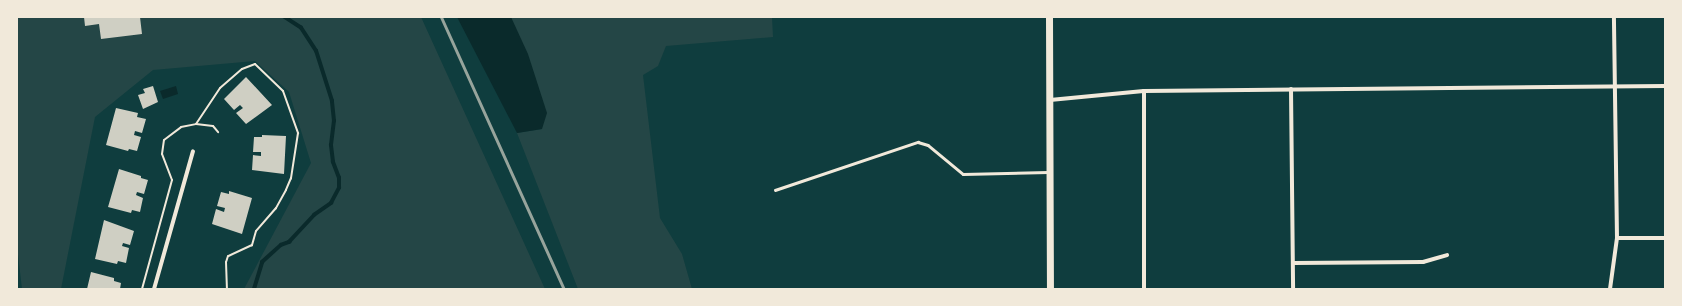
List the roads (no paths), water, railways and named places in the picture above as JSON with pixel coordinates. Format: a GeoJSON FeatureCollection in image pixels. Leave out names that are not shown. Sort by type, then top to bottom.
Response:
{"type":"FeatureCollection","features":[{"type":"Feature","properties":{"kind":"main road"},"geometry":{"type":"LineString","coordinates":[[1049,17],[1050,289]]}},
{"type":"Feature","properties":{"kind":"street"},"geometry":{"type":"LineString","coordinates":[[1610,289],[1617,238],[1614,17]]}},
{"type":"Feature","properties":{"kind":"street"},"geometry":{"type":"LineString","coordinates":[[1050,100],[1144,91],[1665,86]]}},
{"type":"Feature","properties":{"kind":"street"},"geometry":{"type":"LineString","coordinates":[[1291,89],[1293,289]]}},
{"type":"Feature","properties":{"kind":"street"},"geometry":{"type":"LineString","coordinates":[[1144,91],[1144,289]]}},
{"type":"Feature","properties":{"kind":"street"},"geometry":{"type":"LineString","coordinates":[[154,289],[193,151]]}},
{"type":"Feature","properties":{"kind":"street"},"geometry":{"type":"LineString","coordinates":[[1617,238],[1665,238]]}},
{"type":"Feature","properties":{"kind":"street"},"geometry":{"type":"LineString","coordinates":[[1293,263],[1423,262],[1447,255]]}},
{"type":"Feature","properties":{"kind":"lane"},"geometry":{"type":"LineString","coordinates":[[775,190],[918,142],[928,145],[963,174],[1050,172]]}},
{"type":"Feature","properties":{"kind":"waterway"},"geometry":{"type":"LineString","coordinates":[[254,289],[262,262],[281,245],[289,242],[314,215],[331,203],[339,188],[339,178],[333,162],[331,145],[334,121],[332,101],[316,51],[301,28],[284,17]]}},
{"type":"Feature","properties":{"kind":"railway"},"geometry":{"type":"LineString","coordinates":[[441,17],[564,289]]}}]}
